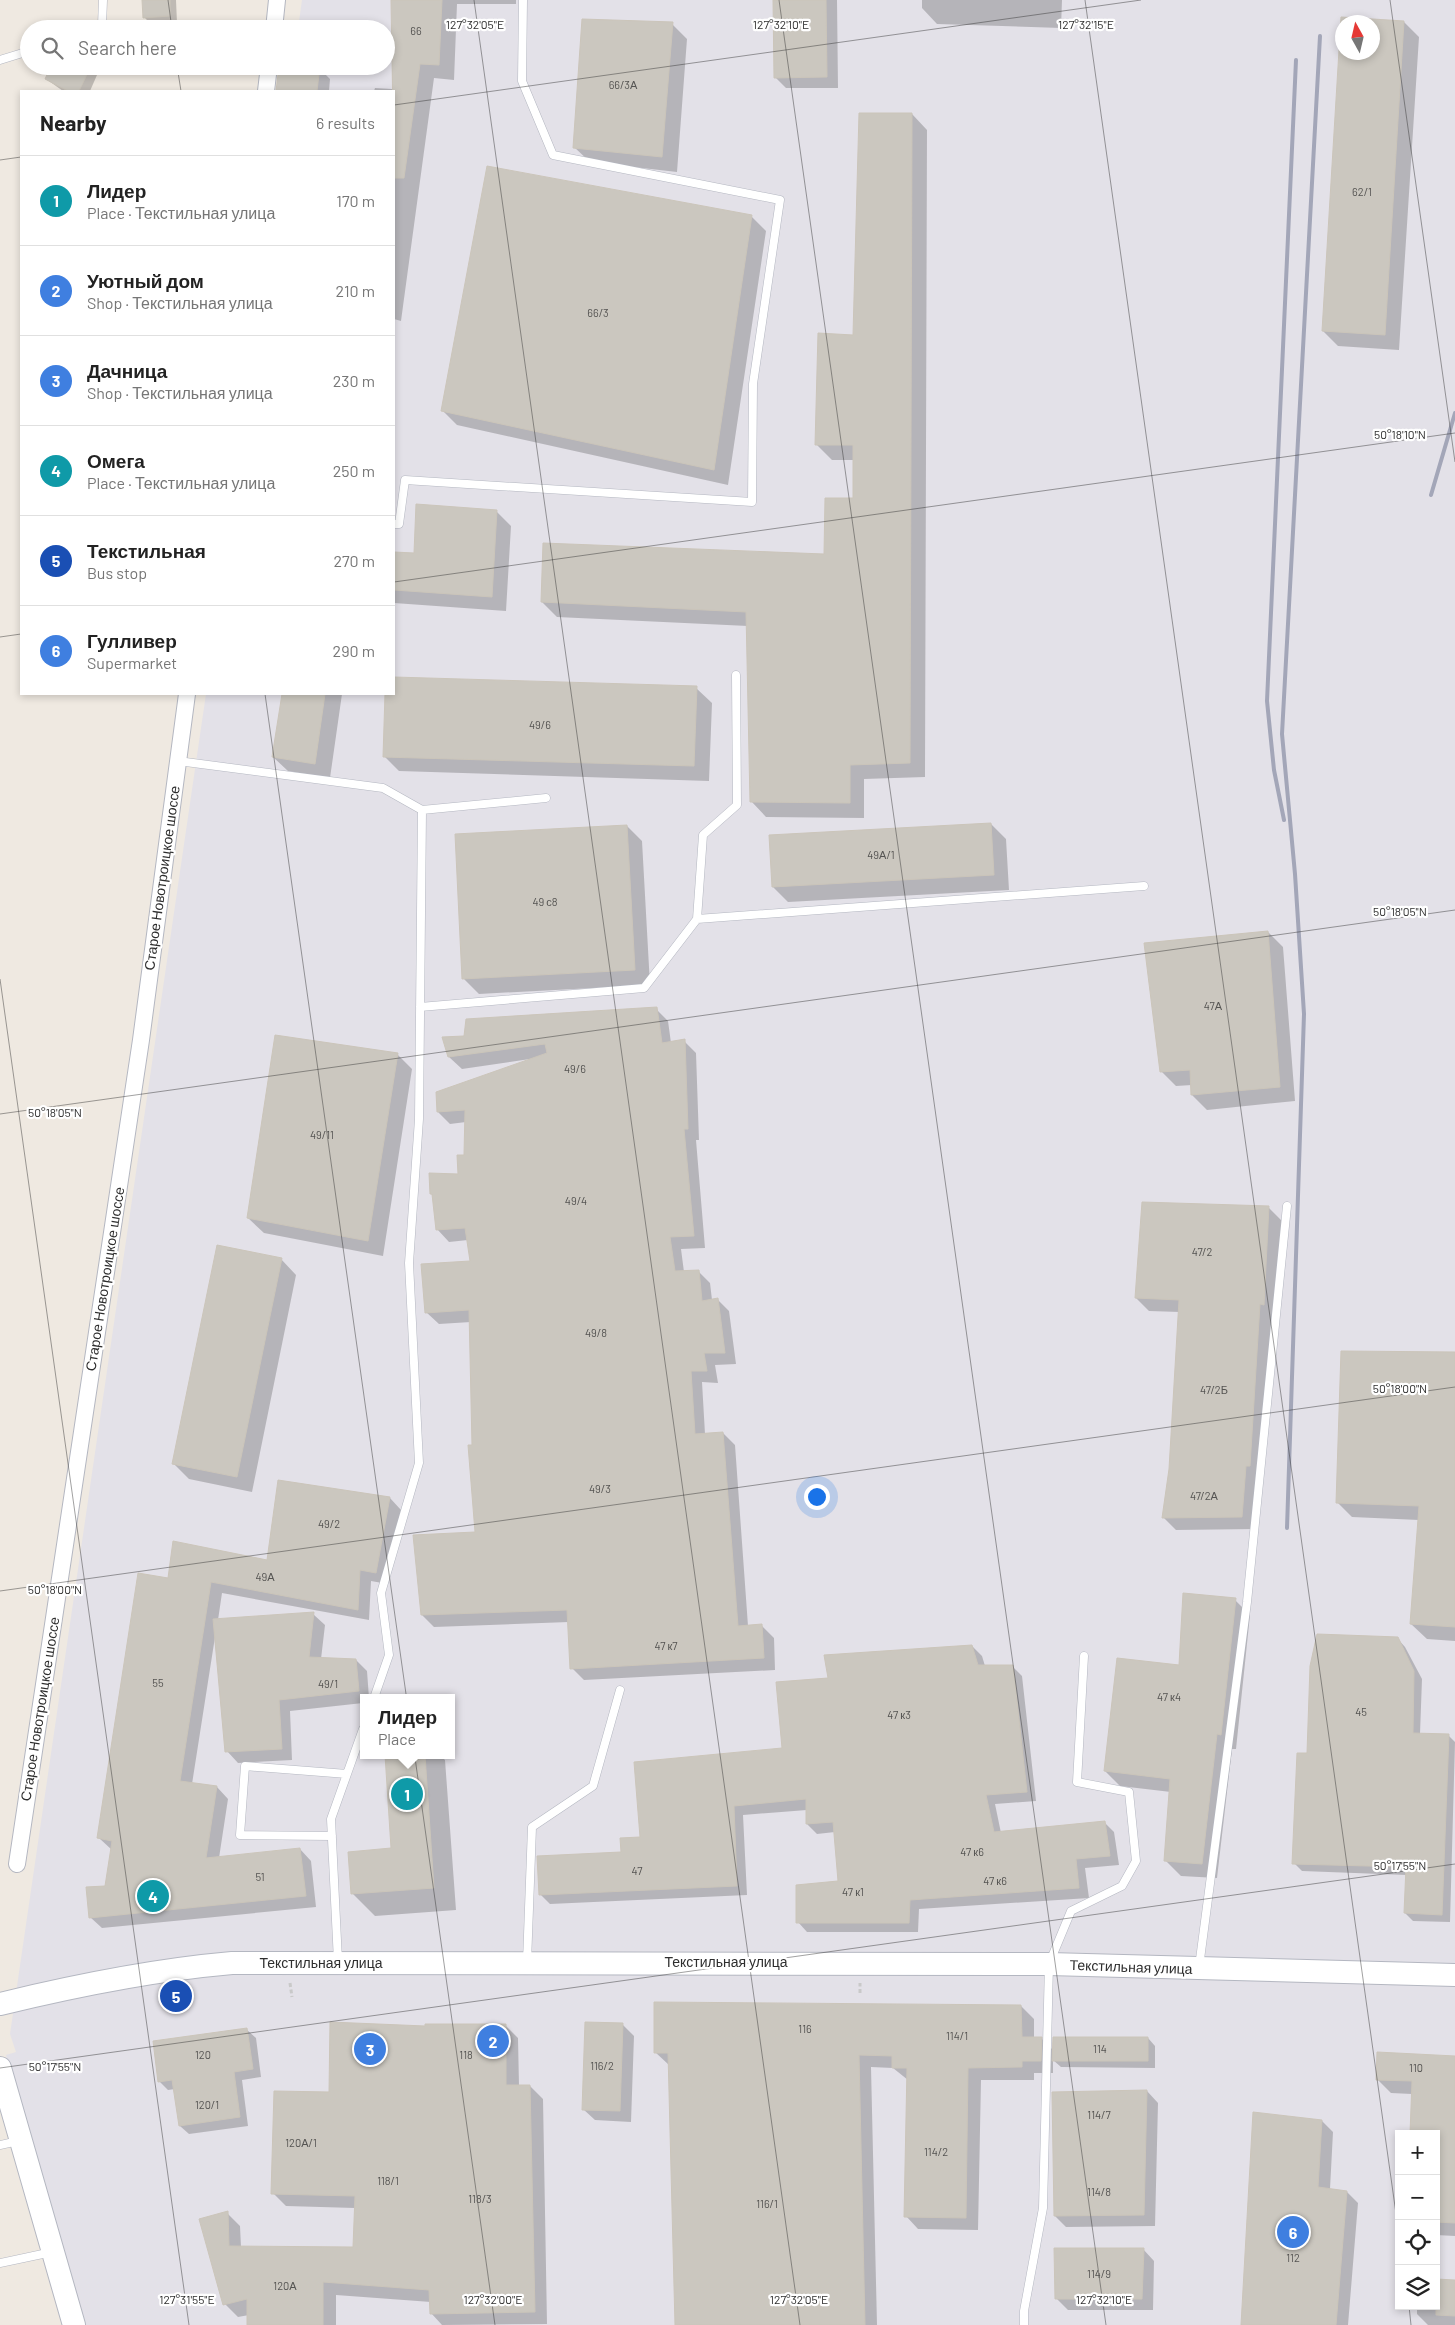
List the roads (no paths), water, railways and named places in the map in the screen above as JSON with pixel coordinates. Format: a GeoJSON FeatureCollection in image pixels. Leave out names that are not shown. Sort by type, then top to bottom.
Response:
{"type":"FeatureCollection","features":[{"type":"Feature","properties":{"kind":"main road","name":"Текстильная улица"},"geometry":{"type":"LineString","coordinates":[[0,2004],[91,1982],[172,1968],[232,1963],[1049,1964],[1455,1975]]}},
{"type":"Feature","properties":{"kind":"main road"},"geometry":{"type":"LineString","coordinates":[[0,2068],[10,2143],[54,2252],[74,2325]]}},
{"type":"Feature","properties":{"kind":"street"},"geometry":{"type":"LineString","coordinates":[[275,20],[277,0]]}},
{"type":"Feature","properties":{"kind":"street"},"geometry":{"type":"LineString","coordinates":[[266,90],[268,75]]}},
{"type":"Feature","properties":{"kind":"street","name":"Старое Новотроицкое шоссе"},"geometry":{"type":"LineString","coordinates":[[17,1864],[140,1040],[187,695]]}},
{"type":"Feature","properties":{"kind":"lane"},"geometry":{"type":"LineString","coordinates":[[102,20],[103,0]]}},
{"type":"Feature","properties":{"kind":"lane"},"geometry":{"type":"LineString","coordinates":[[395,524],[399,524],[405,480],[752,502],[753,384],[780,200],[553,156],[522,81],[523,0]]}},
{"type":"Feature","properties":{"kind":"lane"},"geometry":{"type":"LineString","coordinates":[[0,60],[20,53]]}},
{"type":"Feature","properties":{"kind":"lane"},"geometry":{"type":"LineString","coordinates":[[420,1007],[644,988],[697,918],[704,835],[738,805],[736,675]]}},
{"type":"Feature","properties":{"kind":"lane"},"geometry":{"type":"LineString","coordinates":[[178,761],[383,788],[422,810],[546,798]]}},
{"type":"Feature","properties":{"kind":"lane"},"geometry":{"type":"LineString","coordinates":[[375,1694],[390,1654],[381,1593],[419,1462],[409,1263],[419,1119],[422,810]]}},
{"type":"Feature","properties":{"kind":"lane"},"geometry":{"type":"LineString","coordinates":[[697,918],[1144,886]]}},
{"type":"Feature","properties":{"kind":"lane"},"geometry":{"type":"LineString","coordinates":[[1199,1969],[1247,1602],[1287,1206]]}},
{"type":"Feature","properties":{"kind":"lane"},"geometry":{"type":"LineString","coordinates":[[1024,2325],[1024,2311],[1043,2208],[1049,1964],[1071,1911],[1122,1886],[1136,1861],[1129,1792],[1078,1782],[1084,1656]]}},
{"type":"Feature","properties":{"kind":"lane"},"geometry":{"type":"LineString","coordinates":[[527,1962],[532,1827],[593,1786],[620,1690]]}},
{"type":"Feature","properties":{"kind":"lane"},"geometry":{"type":"LineString","coordinates":[[338,1963],[331,1819],[360,1737]]}},
{"type":"Feature","properties":{"kind":"lane"},"geometry":{"type":"LineString","coordinates":[[332,1836],[240,1835],[245,1766],[347,1774]]}},
{"type":"Feature","properties":{"kind":"lane"},"geometry":{"type":"LineString","coordinates":[[0,2263],[54,2252]]}},
{"type":"Feature","properties":{"kind":"railway"},"geometry":{"type":"LineString","coordinates":[[1287,1528],[1304,1014],[1295,874],[1282,734],[1320,36]]}},
{"type":"Feature","properties":{"kind":"railway"},"geometry":{"type":"LineString","coordinates":[[1284,820],[1274,770],[1267,701],[1296,60]]}},
{"type":"Feature","properties":{"kind":"railway"},"geometry":{"type":"LineString","coordinates":[[1431,495],[1455,413]]}},
{"type":"Feature","properties":{"kind":"place","name":"Лидер"},"geometry":{"type":"Point","coordinates":[407,1794]}},
{"type":"Feature","properties":{"kind":"place","name":"Омега"},"geometry":{"type":"Point","coordinates":[153,1896]}},
{"type":"Feature","properties":{"kind":"place","name":"Текстильная"},"geometry":{"type":"Point","coordinates":[176,1996]}},
{"type":"Feature","properties":{"kind":"place","name":"Уютный дом"},"geometry":{"type":"Point","coordinates":[493,2041]}},
{"type":"Feature","properties":{"kind":"place","name":"Дачница"},"geometry":{"type":"Point","coordinates":[370,2049]}},
{"type":"Feature","properties":{"kind":"place","name":"Гулливер"},"geometry":{"type":"Point","coordinates":[1293,2232]}}]}
